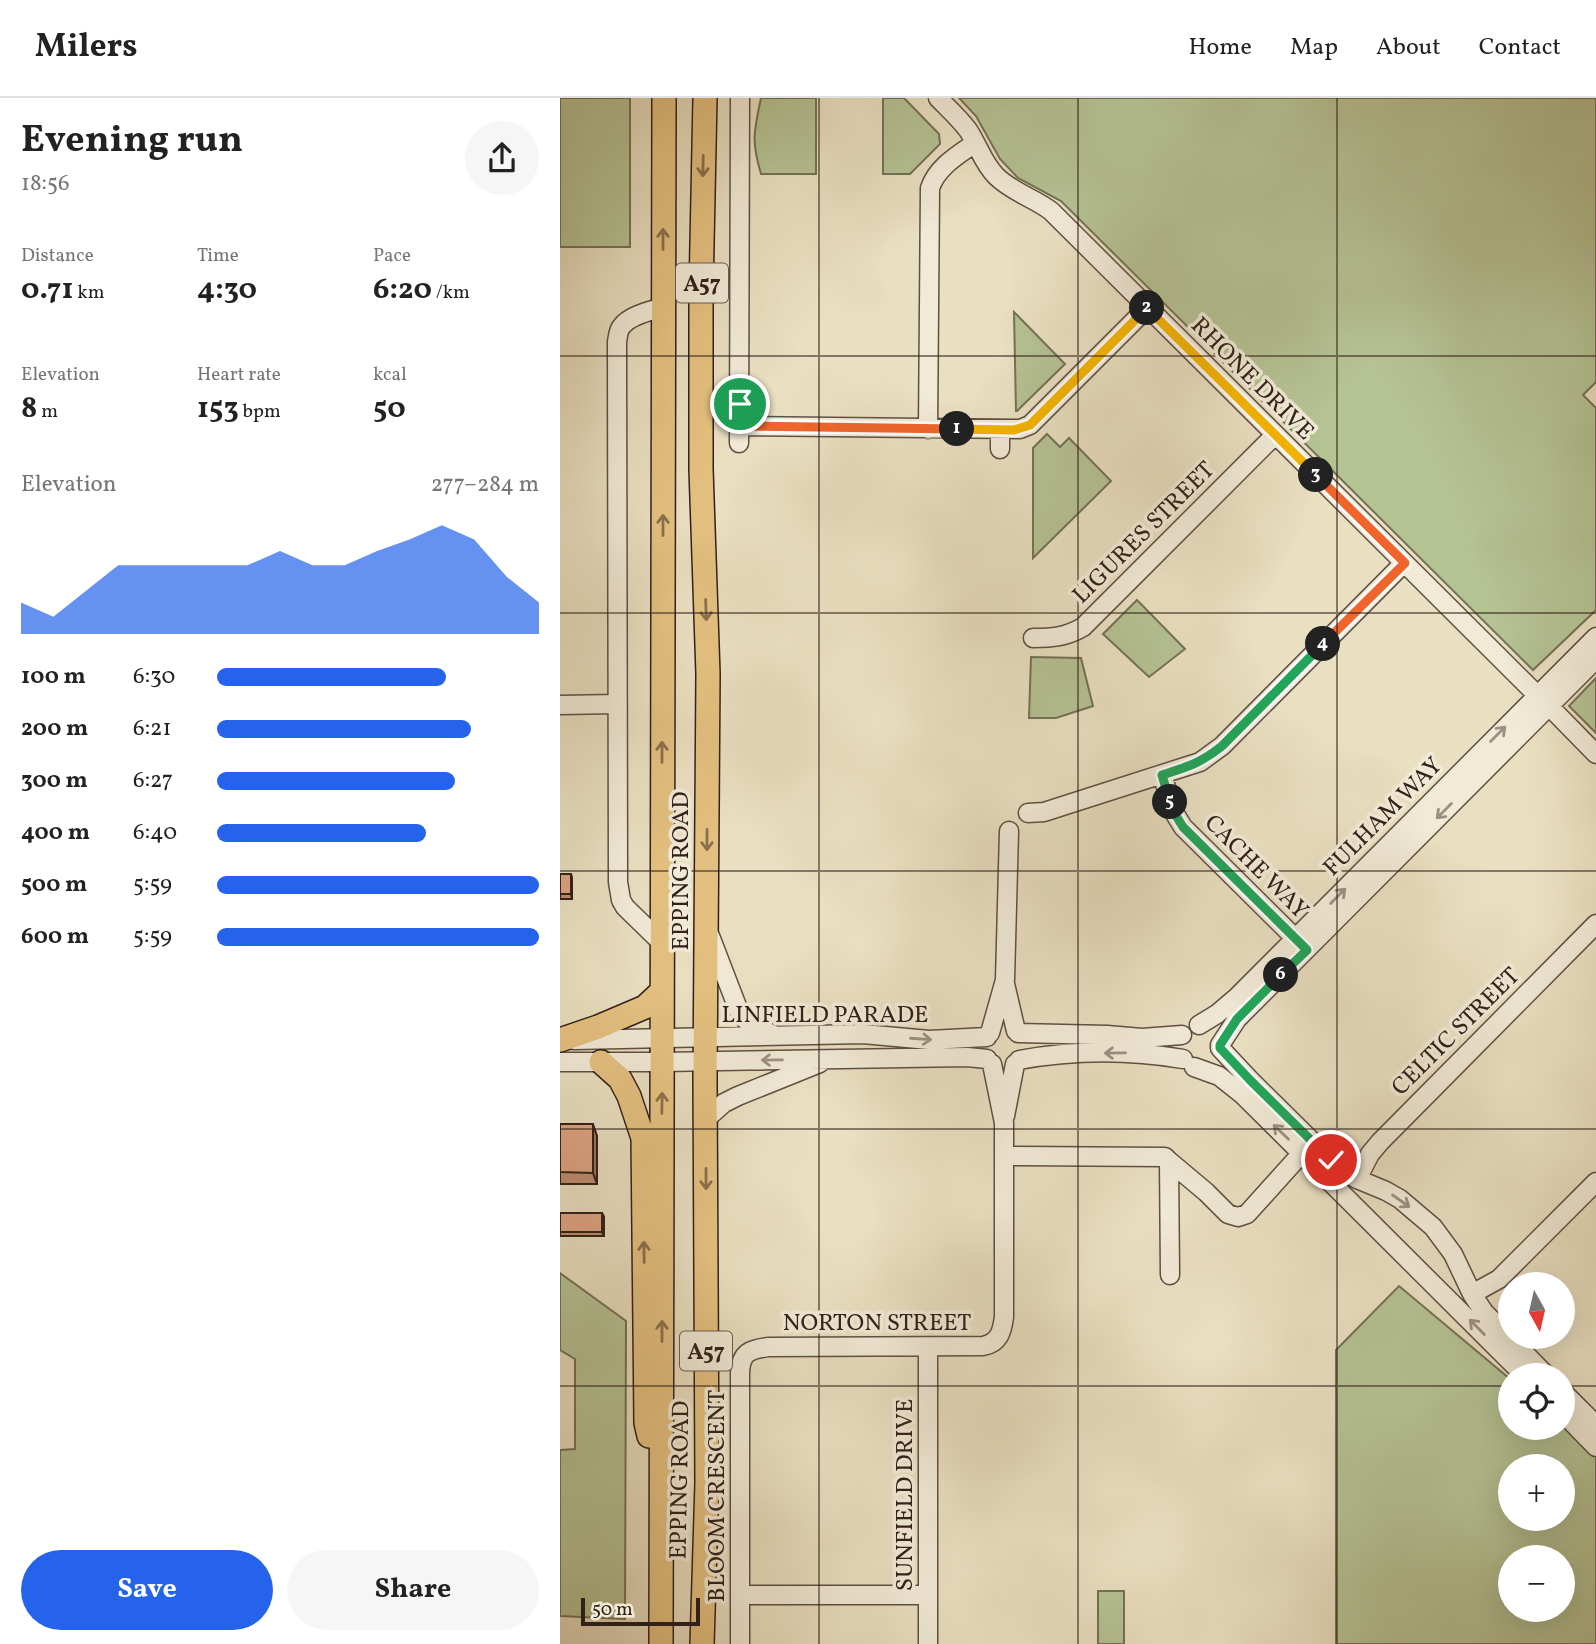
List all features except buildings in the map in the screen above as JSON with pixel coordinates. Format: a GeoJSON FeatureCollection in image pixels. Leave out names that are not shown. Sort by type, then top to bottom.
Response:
{"type":"FeatureCollection","features":[{"type":"Feature","properties":{"kind":"main road","name":"EPPING ROAD"},"geometry":{"type":"LineString","coordinates":[[661,1644],[664,98]]}},
{"type":"Feature","properties":{"kind":"main road","name":"EPPING ROAD"},"geometry":{"type":"LineString","coordinates":[[702,1644],[706,1483],[708,674],[701,469],[705,98]]}},
{"type":"Feature","properties":{"kind":"main road"},"geometry":{"type":"LineString","coordinates":[[560,1040],[645,1007],[662,990]]}},
{"type":"Feature","properties":{"kind":"main road"},"geometry":{"type":"LineString","coordinates":[[601,1062],[620,1079],[629,1096],[643,1138],[646,1423],[662,1490]]}},
{"type":"Feature","properties":{"kind":"street"},"geometry":{"type":"LineString","coordinates":[[740,98],[739,434],[1020,429],[1030,425],[1148,307]]}},
{"type":"Feature","properties":{"kind":"street","name":"RHONE DRIVE"},"geometry":{"type":"LineString","coordinates":[[938,98],[960,120],[997,177],[1018,193],[1051,211],[1596,754]]}},
{"type":"Feature","properties":{"kind":"street"},"geometry":{"type":"LineString","coordinates":[[929,429],[930,188],[939,171],[975,143]]}},
{"type":"Feature","properties":{"kind":"street","name":"EPPING ROAD"},"geometry":{"type":"LineString","coordinates":[[662,943],[630,913],[618,890],[617,342],[618,333],[627,321],[663,307]]}},
{"type":"Feature","properties":{"kind":"street"},"geometry":{"type":"LineString","coordinates":[[1000,429],[1000,449]]}},
{"type":"Feature","properties":{"kind":"street","name":"LIGURES STREET"},"geometry":{"type":"LineString","coordinates":[[1033,638],[1054,638],[1083,627],[1275,435]]}},
{"type":"Feature","properties":{"kind":"street"},"geometry":{"type":"LineString","coordinates":[[1028,813],[1044,812],[1200,762],[1222,746],[1405,563]]}},
{"type":"Feature","properties":{"kind":"street","name":"FULHAM WAY"},"geometry":{"type":"LineString","coordinates":[[1220,1046],[1237,1019],[1301,944],[1543,701],[1596,637]]}},
{"type":"Feature","properties":{"kind":"street","name":"FULHAM WAY"},"geometry":{"type":"LineString","coordinates":[[1543,701],[1596,659]]}},
{"type":"Feature","properties":{"kind":"street"},"geometry":{"type":"LineString","coordinates":[[560,705],[617,704]]}},
{"type":"Feature","properties":{"kind":"street","name":"CACHE WAY"},"geometry":{"type":"LineString","coordinates":[[1162,775],[1175,814],[1183,827],[1301,944]]}},
{"type":"Feature","properties":{"kind":"street"},"geometry":{"type":"LineString","coordinates":[[1009,831],[1004,980],[984,1048],[990,1061],[1004,1068],[1051,1054],[1131,1053],[1189,1063],[1202,1067],[1209,1065],[1219,1055],[1220,1046],[1216,1033],[1211,1029],[1192,1026],[1182,1035],[1178,1047],[1189,1063],[1229,1083],[1512,1363]]}},
{"type":"Feature","properties":{"kind":"street","name":"CELTIC STREET"},"geometry":{"type":"LineString","coordinates":[[1357,1179],[1370,1154],[1380,1142],[1596,924]]}},
{"type":"Feature","properties":{"kind":"street"},"geometry":{"type":"LineString","coordinates":[[706,926],[740,1014],[752,1026],[775,1036]]}},
{"type":"Feature","properties":{"kind":"street","name":"FULHAM WAY"},"geometry":{"type":"LineString","coordinates":[[1199,1025],[1217,1014],[1301,944]]}},
{"type":"Feature","properties":{"kind":"street"},"geometry":{"type":"LineString","coordinates":[[1004,980],[1024,1049],[1017,1062]]}},
{"type":"Feature","properties":{"kind":"street"},"geometry":{"type":"LineString","coordinates":[[988,1035],[1002,1028],[1017,1032],[1142,1038],[1182,1035]]}},
{"type":"Feature","properties":{"kind":"street","name":"LINFIELD PARADE"},"geometry":{"type":"LineString","coordinates":[[560,1040],[863,1034],[929,1040],[988,1035]]}},
{"type":"Feature","properties":{"kind":"street"},"geometry":{"type":"LineString","coordinates":[[1220,1046],[1250,1080],[1342,1170],[1400,1199],[1433,1227],[1453,1254],[1484,1312],[1534,1363]]}},
{"type":"Feature","properties":{"kind":"street","name":"LINFIELD PARADE"},"geometry":{"type":"LineString","coordinates":[[560,1062],[706,1062],[967,1056],[990,1061]]}},
{"type":"Feature","properties":{"kind":"street"},"geometry":{"type":"LineString","coordinates":[[706,1119],[738,1096],[829,1059]]}},
{"type":"Feature","properties":{"kind":"street","name":"NORTON STREET"},"geometry":{"type":"LineString","coordinates":[[990,1061],[1004,1123]]}},
{"type":"Feature","properties":{"kind":"street","name":"NORTON STREET"},"geometry":{"type":"LineString","coordinates":[[748,1352],[768,1347],[983,1346],[997,1340],[1003,1328],[1004,1317],[1004,1123],[1017,1062]]}},
{"type":"Feature","properties":{"kind":"street"},"geometry":{"type":"LineString","coordinates":[[1004,1156],[1165,1157],[1228,1214],[1238,1217],[1247,1214],[1302,1153]]}},
{"type":"Feature","properties":{"kind":"street"},"geometry":{"type":"LineString","coordinates":[[1169,1161],[1170,1275]]}},
{"type":"Feature","properties":{"kind":"street"},"geometry":{"type":"LineString","coordinates":[[1472,1294],[1499,1279],[1596,1182]]}},
{"type":"Feature","properties":{"kind":"street","name":"SUNFIELD DRIVE"},"geometry":{"type":"LineString","coordinates":[[928,1644],[929,1347]]}},
{"type":"Feature","properties":{"kind":"street","name":"BLOOM CRESCENT"},"geometry":{"type":"LineString","coordinates":[[740,1644],[740,1373],[742,1359],[748,1352]]}},
{"type":"Feature","properties":{"kind":"street"},"geometry":{"type":"LineString","coordinates":[[1575,1404],[1596,1425]]}},
{"type":"Feature","properties":{"kind":"street"},"geometry":{"type":"LineString","coordinates":[[1575,1425],[1596,1447]]}},
{"type":"Feature","properties":{"kind":"street"},"geometry":{"type":"LineString","coordinates":[[740,1595],[928,1595]]}},
{"type":"Feature","properties":{"kind":"green space"},"geometry":{"type":"Polygon","coordinates":[[[560,98],[630,98],[630,247],[560,247],[560,98]]]}},
{"type":"Feature","properties":{"kind":"green space"},"geometry":{"type":"Polygon","coordinates":[[[761,98],[816,98],[816,174],[761,174],[755,136],[761,98]]]}},
{"type":"Feature","properties":{"kind":"green space"},"geometry":{"type":"Polygon","coordinates":[[[883,98],[904,98],[939,134],[940,144],[910,174],[883,174],[883,98]]]}},
{"type":"Feature","properties":{"kind":"green space"},"geometry":{"type":"Polygon","coordinates":[[[959,98],[1596,98],[1596,382],[1583,395],[1596,408],[1596,610],[1533,670],[1061,201],[1018,178],[1000,159],[976,116],[959,98]]]}},
{"type":"Feature","properties":{"kind":"green space"},"geometry":{"type":"Polygon","coordinates":[[[1014,312],[1065,364],[1017,411],[1016,411],[1014,312]]]}},
{"type":"Feature","properties":{"kind":"green space"},"geometry":{"type":"Polygon","coordinates":[[[1047,434],[1060,447],[1069,438],[1111,481],[1033,558],[1033,448],[1047,434]]]}},
{"type":"Feature","properties":{"kind":"green space"},"geometry":{"type":"Polygon","coordinates":[[[1137,600],[1185,649],[1149,677],[1103,634],[1137,600]]]}},
{"type":"Feature","properties":{"kind":"green space"},"geometry":{"type":"Polygon","coordinates":[[[1031,657],[1081,658],[1093,706],[1056,718],[1029,718],[1031,657]]]}},
{"type":"Feature","properties":{"kind":"green space"},"geometry":{"type":"Polygon","coordinates":[[[1596,678],[1596,733],[1569,706],[1596,678]]]}},
{"type":"Feature","properties":{"kind":"green space"},"geometry":{"type":"Polygon","coordinates":[[[560,1273],[626,1321],[625,1619],[560,1616],[560,1450],[575,1449],[575,1359],[560,1350],[560,1273]]]}},
{"type":"Feature","properties":{"kind":"green space"},"geometry":{"type":"Polygon","coordinates":[[[1399,1286],[1498,1369],[1498,1440],[1575,1440],[1575,1432],[1596,1450],[1596,1644],[1336,1644],[1336,1350],[1399,1286]]]}},
{"type":"Feature","properties":{"kind":"green space"},"geometry":{"type":"Polygon","coordinates":[[[1098,1591],[1124,1591],[1124,1644],[1098,1644],[1098,1591]]]}},
{"type":"Feature","properties":{"kind":"route"},"geometry":{"type":"LineString","coordinates":[[740,404],[740,426],[1026,428],[1148,307],[1405,563],[1222,746],[1200,762],[1162,775],[1175,814],[1183,827],[1307,950],[1237,1019],[1220,1048],[1331,1160]]}}]}
